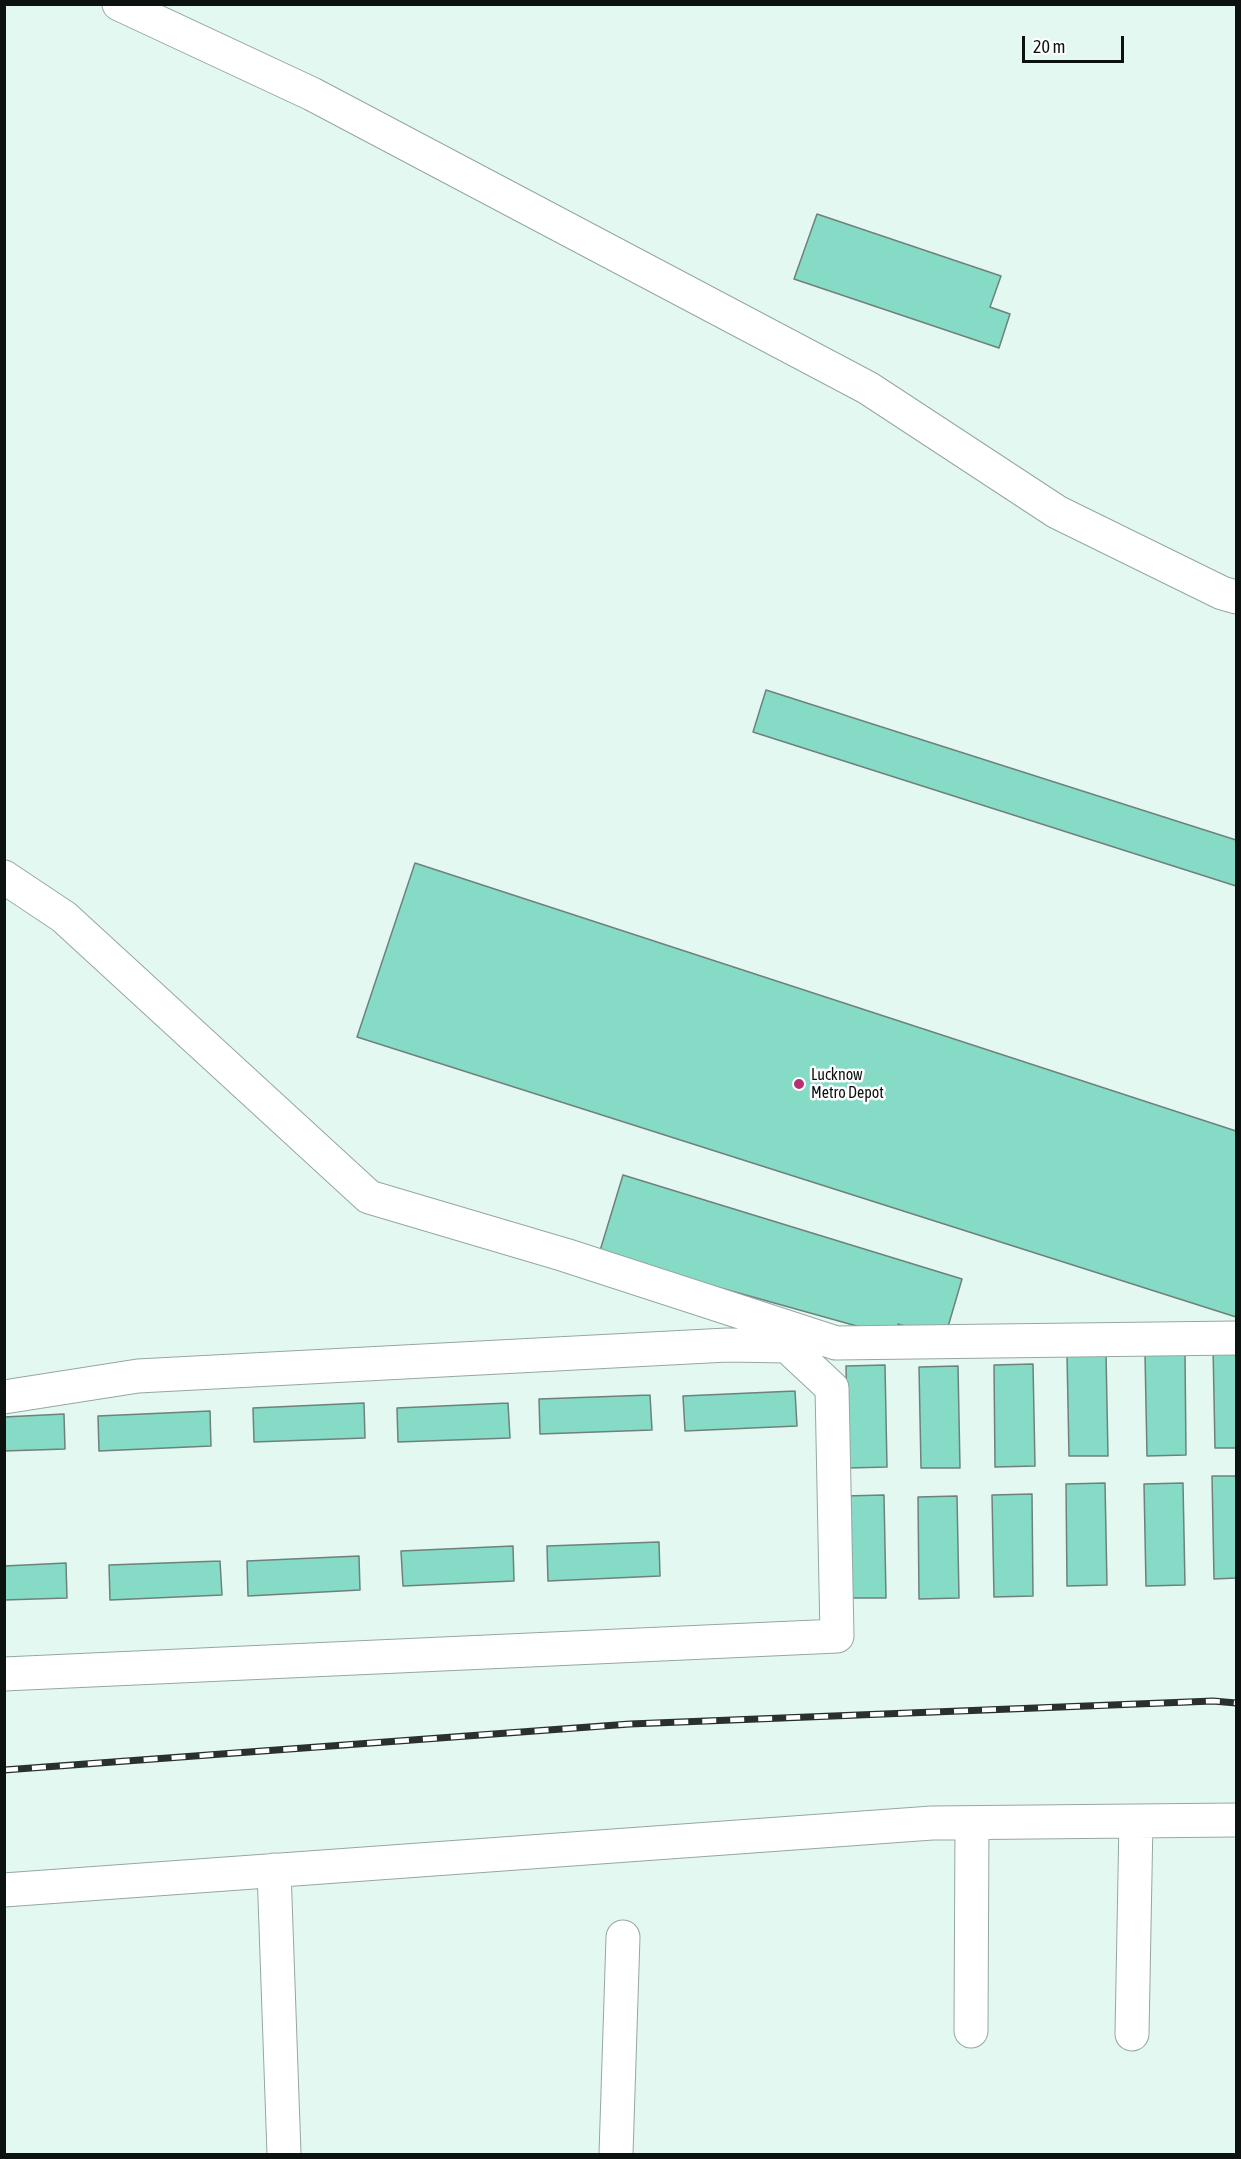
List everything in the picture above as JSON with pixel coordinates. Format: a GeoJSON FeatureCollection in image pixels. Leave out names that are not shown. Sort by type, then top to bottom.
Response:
{"type":"FeatureCollection","features":[{"type":"Feature","properties":{"kind":"street"},"geometry":{"type":"LineString","coordinates":[[118,4],[312,94],[868,388],[1057,512],[1236,597]]}},
{"type":"Feature","properties":{"kind":"street"},"geometry":{"type":"LineString","coordinates":[[4,877],[64,917],[369,1197],[565,1255],[836,1343],[1236,1338]]}},
{"type":"Feature","properties":{"kind":"street"},"geometry":{"type":"LineString","coordinates":[[4,1396],[138,1376],[727,1345],[787,1347],[832,1388],[837,1636],[4,1674]]}},
{"type":"Feature","properties":{"kind":"street"},"geometry":{"type":"LineString","coordinates":[[4,1890],[920,1824],[1236,1820]]}},
{"type":"Feature","properties":{"kind":"street"},"geometry":{"type":"LineString","coordinates":[[1132,2034],[1136,1821]]}},
{"type":"Feature","properties":{"kind":"street"},"geometry":{"type":"LineString","coordinates":[[971,2031],[972,1823]]}},
{"type":"Feature","properties":{"kind":"street"},"geometry":{"type":"LineString","coordinates":[[274,1870],[284,2154]]}},
{"type":"Feature","properties":{"kind":"street"},"geometry":{"type":"LineString","coordinates":[[616,2154],[623,1937]]}},
{"type":"Feature","properties":{"kind":"building"},"geometry":{"type":"Polygon","coordinates":[[[817,214],[1001,276],[990,307],[1010,314],[999,348],[794,279],[817,214]]]}},
{"type":"Feature","properties":{"kind":"building"},"geometry":{"type":"Polygon","coordinates":[[[766,690],[1236,840],[1236,886],[753,732],[766,690]]]}},
{"type":"Feature","properties":{"kind":"building","name":"Lucknow Metro Depot"},"geometry":{"type":"Polygon","coordinates":[[[415,863],[1236,1131],[1236,1317],[357,1037],[415,863]]]}},
{"type":"Feature","properties":{"kind":"building"},"geometry":{"type":"Polygon","coordinates":[[[623,1175],[962,1279],[945,1337],[898,1324],[896,1337],[599,1254],[623,1175]]]}},
{"type":"Feature","properties":{"kind":"building"},"geometry":{"type":"Polygon","coordinates":[[[1213,1346],[1236,1346],[1236,1448],[1215,1448],[1213,1346]]]}},
{"type":"Feature","properties":{"kind":"building"},"geometry":{"type":"Polygon","coordinates":[[[1106,1353],[1108,1456],[1069,1456],[1067,1354],[1106,1353]]]}},
{"type":"Feature","properties":{"kind":"building"},"geometry":{"type":"Polygon","coordinates":[[[1185,1353],[1186,1455],[1147,1456],[1145,1354],[1185,1353]]]}},
{"type":"Feature","properties":{"kind":"building"},"geometry":{"type":"Polygon","coordinates":[[[1033,1364],[1035,1466],[995,1467],[994,1365],[1033,1364]]]}},
{"type":"Feature","properties":{"kind":"building"},"geometry":{"type":"Polygon","coordinates":[[[885,1365],[887,1467],[848,1468],[846,1366],[885,1365]]]}},
{"type":"Feature","properties":{"kind":"building"},"geometry":{"type":"Polygon","coordinates":[[[958,1366],[960,1468],[921,1468],[919,1367],[958,1366]]]}},
{"type":"Feature","properties":{"kind":"building"},"geometry":{"type":"Polygon","coordinates":[[[795,1391],[797,1426],[685,1431],[683,1396],[795,1391]]]}},
{"type":"Feature","properties":{"kind":"building"},"geometry":{"type":"Polygon","coordinates":[[[650,1395],[652,1430],[540,1434],[539,1399],[650,1395]]]}},
{"type":"Feature","properties":{"kind":"building"},"geometry":{"type":"Polygon","coordinates":[[[364,1403],[365,1438],[254,1442],[253,1408],[364,1403]]]}},
{"type":"Feature","properties":{"kind":"building"},"geometry":{"type":"Polygon","coordinates":[[[508,1403],[510,1438],[398,1442],[397,1408],[508,1403]]]}},
{"type":"Feature","properties":{"kind":"building"},"geometry":{"type":"Polygon","coordinates":[[[210,1411],[211,1446],[99,1451],[98,1416],[210,1411]]]}},
{"type":"Feature","properties":{"kind":"building"},"geometry":{"type":"Polygon","coordinates":[[[64,1414],[65,1449],[4,1451],[4,1417],[64,1414]]]}},
{"type":"Feature","properties":{"kind":"building"},"geometry":{"type":"Polygon","coordinates":[[[1212,1476],[1236,1476],[1236,1578],[1214,1579],[1212,1476]]]}},
{"type":"Feature","properties":{"kind":"building"},"geometry":{"type":"Polygon","coordinates":[[[1105,1483],[1107,1585],[1067,1586],[1066,1484],[1105,1483]]]}},
{"type":"Feature","properties":{"kind":"building"},"geometry":{"type":"Polygon","coordinates":[[[1183,1483],[1185,1585],[1146,1586],[1144,1484],[1183,1483]]]}},
{"type":"Feature","properties":{"kind":"building"},"geometry":{"type":"Polygon","coordinates":[[[1032,1494],[1033,1596],[994,1597],[992,1495],[1032,1494]]]}},
{"type":"Feature","properties":{"kind":"building"},"geometry":{"type":"Polygon","coordinates":[[[884,1495],[886,1598],[847,1598],[845,1496],[884,1495]]]}},
{"type":"Feature","properties":{"kind":"building"},"geometry":{"type":"Polygon","coordinates":[[[957,1496],[959,1598],[919,1599],[918,1497],[957,1496]]]}},
{"type":"Feature","properties":{"kind":"building"},"geometry":{"type":"Polygon","coordinates":[[[659,1542],[660,1576],[548,1581],[547,1546],[659,1542]]]}},
{"type":"Feature","properties":{"kind":"building"},"geometry":{"type":"Polygon","coordinates":[[[513,1546],[514,1581],[403,1586],[401,1551],[513,1546]]]}},
{"type":"Feature","properties":{"kind":"building"},"geometry":{"type":"Polygon","coordinates":[[[359,1556],[360,1590],[248,1596],[247,1561],[359,1556]]]}},
{"type":"Feature","properties":{"kind":"building"},"geometry":{"type":"Polygon","coordinates":[[[220,1561],[222,1595],[110,1600],[109,1565],[220,1561]]]}},
{"type":"Feature","properties":{"kind":"building"},"geometry":{"type":"Polygon","coordinates":[[[66,1563],[67,1598],[4,1600],[4,1566],[66,1563]]]}},
{"type":"Feature","properties":{"kind":"railway"},"geometry":{"type":"LineString","coordinates":[[4,1770],[630,1724],[1213,1701],[1236,1703]]}},
{"type":"Feature","properties":{"kind":"place","name":"Lucknow Metro Depot"},"geometry":{"type":"Point","coordinates":[799,1084]}}]}
